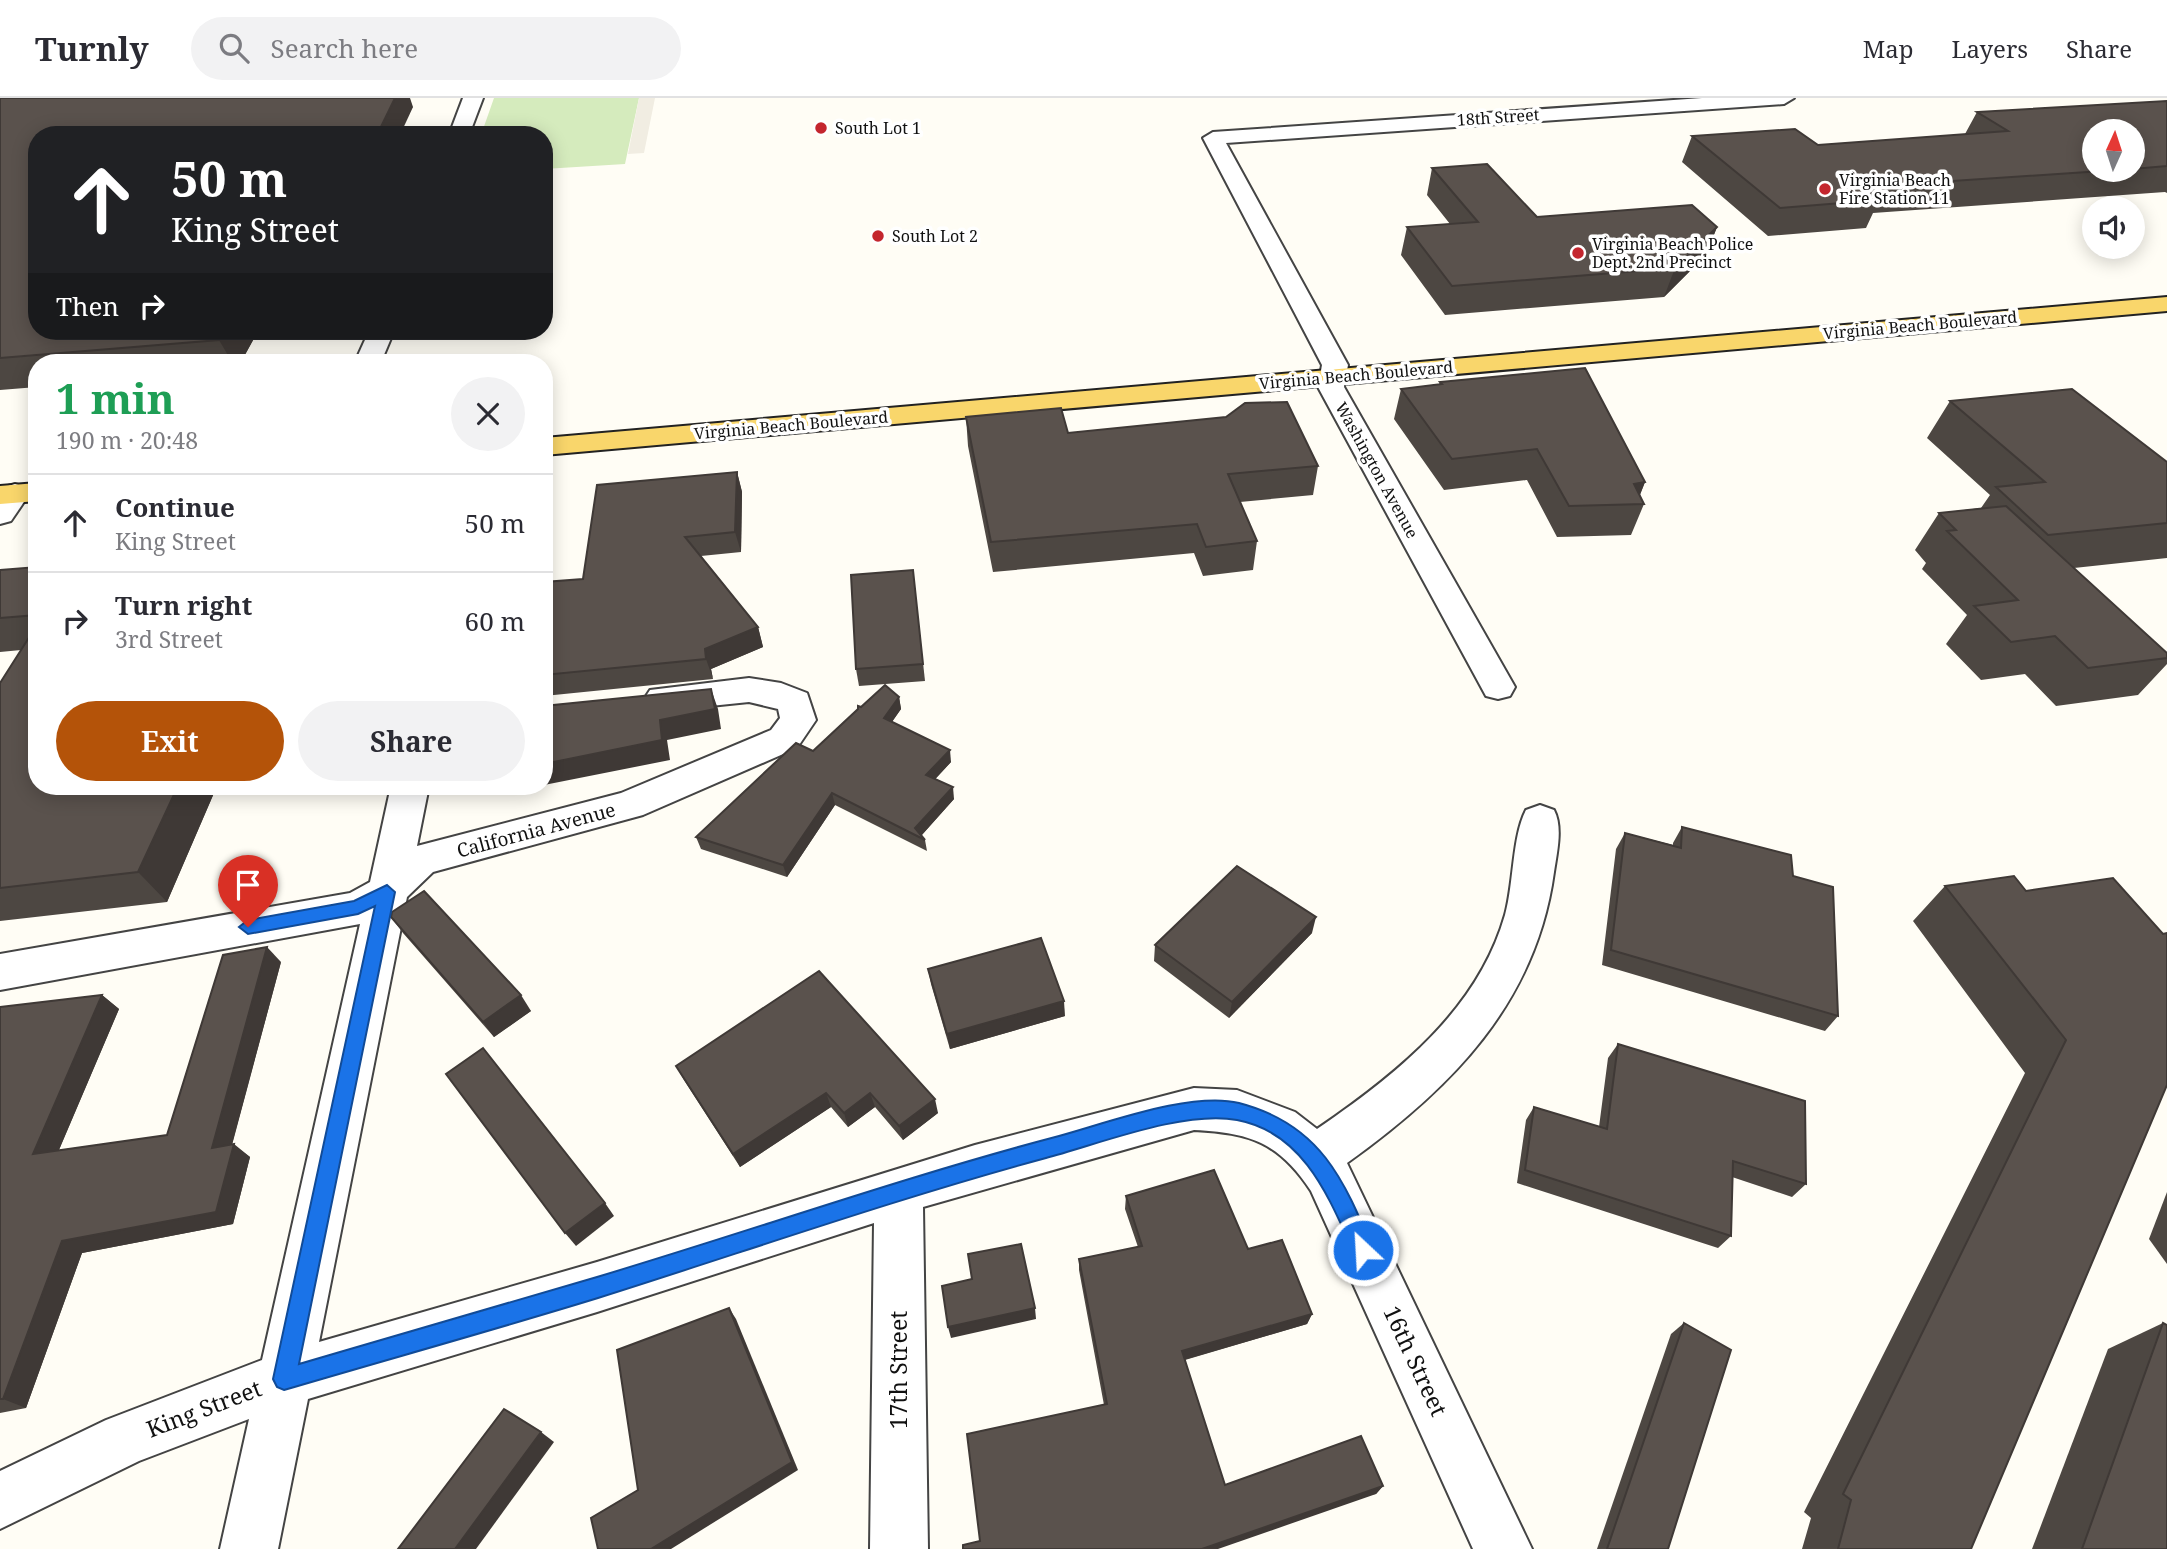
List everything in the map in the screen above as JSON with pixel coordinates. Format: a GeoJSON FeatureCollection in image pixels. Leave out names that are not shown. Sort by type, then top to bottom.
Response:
{"type":"FeatureCollection","features":[{"type":"Feature","properties":{"kind":"main road","name":"Virginia Beach Boulevard"},"geometry":{"type":"LineString","coordinates":[[553,446],[2167,303]]}},
{"type":"Feature","properties":{"kind":"street"},"geometry":{"type":"LineString","coordinates":[[462,126],[473,98]]}},
{"type":"Feature","properties":{"kind":"street","name":"18th Street"},"geometry":{"type":"LineString","coordinates":[[1213,138],[1784,98]]}},
{"type":"Feature","properties":{"kind":"street","name":"Washington Avenue"},"geometry":{"type":"LineString","coordinates":[[1213,138],[1335,365],[1331,387],[1498,687]]}},
{"type":"Feature","properties":{"kind":"street","name":"California Avenue"},"geometry":{"type":"LineString","coordinates":[[0,972],[358,908],[387,892],[406,871],[421,860],[630,805],[784,739],[798,720],[795,702],[780,692],[763,689],[626,703]]}},
{"type":"Feature","properties":{"kind":"street"},"geometry":{"type":"LineString","coordinates":[[249,1549],[408,795]]}},
{"type":"Feature","properties":{"kind":"street"},"geometry":{"type":"LineString","coordinates":[[1316,1157],[1391,1106],[1441,1060],[1480,1010],[1515,946],[1534,881],[1540,820]]}},
{"type":"Feature","properties":{"kind":"street","name":"16th Street"},"geometry":{"type":"LineString","coordinates":[[899,1192],[975,1168],[1194,1109],[1237,1111],[1279,1127],[1316,1157],[1328,1175],[1503,1549]]}},
{"type":"Feature","properties":{"kind":"street","name":"King Street"},"geometry":{"type":"LineString","coordinates":[[0,1501],[125,1439],[284,1379],[597,1287],[899,1192]]}},
{"type":"Feature","properties":{"kind":"street","name":"17th Street"},"geometry":{"type":"LineString","coordinates":[[899,1192],[899,1549]]}},
{"type":"Feature","properties":{"kind":"green space"},"geometry":{"type":"Polygon","coordinates":[[[494,98],[639,98],[625,164],[553,168],[553,126],[484,126],[494,98]]]}},
{"type":"Feature","properties":{"kind":"shaded area"},"geometry":{"type":"Polygon","coordinates":[[[639,98],[655,98],[644,153],[628,154],[639,98]]]}},
{"type":"Feature","properties":{"kind":"building"},"geometry":{"type":"Polygon","coordinates":[[[0,98],[395,98],[381,126],[28,126],[28,340],[219,340],[0,358],[0,98]]]}},
{"type":"Feature","properties":{"kind":"building"},"geometry":{"type":"Polygon","coordinates":[[[2167,101],[2167,166],[2146,168],[2146,119],[2082,119],[2082,172],[1862,187],[1879,200],[1780,208],[1692,136],[1795,129],[1818,145],[2008,131],[1977,112],[2167,101]]]}},
{"type":"Feature","properties":{"kind":"building"},"geometry":{"type":"Polygon","coordinates":[[[1487,164],[1537,217],[1692,205],[1717,227],[1675,268],[1452,286],[1407,227],[1478,222],[1432,168],[1487,164]]]}},
{"type":"Feature","properties":{"kind":"building"},"geometry":{"type":"Polygon","coordinates":[[[1585,368],[1645,482],[1634,484],[1644,504],[1569,506],[1537,449],[1452,459],[1401,389],[1442,384],[1440,382],[1585,368]]]}},
{"type":"Feature","properties":{"kind":"building"},"geometry":{"type":"Polygon","coordinates":[[[2072,389],[2167,462],[2167,523],[2048,535],[1996,487],[2045,482],[1950,401],[2072,389]]]}},
{"type":"Feature","properties":{"kind":"building"},"geometry":{"type":"Polygon","coordinates":[[[1287,402],[1318,466],[1228,474],[1257,541],[1206,547],[1197,524],[991,542],[966,417],[1061,408],[1068,433],[1226,417],[1245,403],[1287,402]]]}},
{"type":"Feature","properties":{"kind":"building"},"geometry":{"type":"Polygon","coordinates":[[[737,472],[735,532],[685,537],[758,627],[705,649],[706,659],[553,674],[553,581],[583,579],[597,485],[737,472]]]}},
{"type":"Feature","properties":{"kind":"building"},"geometry":{"type":"Polygon","coordinates":[[[2006,506],[2167,653],[2167,658],[2088,668],[2055,636],[2011,642],[1974,606],[2018,600],[1947,531],[1956,530],[1939,513],[2006,506]]]}},
{"type":"Feature","properties":{"kind":"building"},"geometry":{"type":"Polygon","coordinates":[[[28,568],[28,616],[0,618],[0,570],[28,568]]]}},
{"type":"Feature","properties":{"kind":"building"},"geometry":{"type":"Polygon","coordinates":[[[913,570],[923,664],[856,669],[851,575],[913,570]]]}},
{"type":"Feature","properties":{"kind":"building"},"geometry":{"type":"Polygon","coordinates":[[[28,639],[28,795],[174,795],[138,872],[0,888],[0,683],[28,639]]]}},
{"type":"Feature","properties":{"kind":"building"},"geometry":{"type":"Polygon","coordinates":[[[885,685],[899,697],[884,718],[950,750],[926,775],[953,787],[915,828],[925,840],[832,793],[783,865],[696,837],[796,743],[813,751],[858,709],[858,706],[861,707],[885,685]]]}},
{"type":"Feature","properties":{"kind":"building"},"geometry":{"type":"Polygon","coordinates":[[[711,689],[715,709],[660,720],[662,740],[553,762],[553,705],[711,689]]]}},
{"type":"Feature","properties":{"kind":"building"},"geometry":{"type":"Polygon","coordinates":[[[1682,827],[1791,855],[1793,876],[1833,887],[1838,1016],[1611,950],[1625,833],[1681,848],[1682,827]]]}},
{"type":"Feature","properties":{"kind":"building"},"geometry":{"type":"Polygon","coordinates":[[[1237,866],[1316,917],[1232,1002],[1155,945],[1237,866]]]}},
{"type":"Feature","properties":{"kind":"building"},"geometry":{"type":"Polygon","coordinates":[[[2014,876],[2026,891],[2113,878],[2163,934],[2167,933],[2167,1085],[1971,1549],[1838,1549],[1851,1500],[1843,1494],[2066,1040],[1945,886],[2014,876]]]}},
{"type":"Feature","properties":{"kind":"building"},"geometry":{"type":"Polygon","coordinates":[[[424,891],[521,995],[483,1022],[391,917],[392,912],[424,891]]]}},
{"type":"Feature","properties":{"kind":"building"},"geometry":{"type":"Polygon","coordinates":[[[1041,938],[1064,1001],[947,1034],[928,969],[1041,938]]]}},
{"type":"Feature","properties":{"kind":"building"},"geometry":{"type":"Polygon","coordinates":[[[267,947],[212,1148],[234,1144],[216,1212],[62,1241],[3,1399],[0,1399],[0,1007],[102,995],[33,1154],[167,1135],[223,955],[267,947]]]}},
{"type":"Feature","properties":{"kind":"building"},"geometry":{"type":"Polygon","coordinates":[[[819,971],[935,1099],[899,1126],[870,1093],[844,1113],[826,1093],[733,1154],[676,1066],[819,971]]]}},
{"type":"Feature","properties":{"kind":"building"},"geometry":{"type":"Polygon","coordinates":[[[1618,1044],[1805,1101],[1806,1184],[1733,1161],[1731,1236],[1525,1170],[1534,1107],[1607,1129],[1618,1044]]]}},
{"type":"Feature","properties":{"kind":"building"},"geometry":{"type":"Polygon","coordinates":[[[483,1048],[605,1203],[565,1233],[446,1074],[483,1048]]]}},
{"type":"Feature","properties":{"kind":"building"},"geometry":{"type":"Polygon","coordinates":[[[1214,1170],[1248,1249],[1282,1240],[1312,1314],[1182,1351],[1225,1485],[1361,1436],[1383,1486],[1202,1549],[963,1549],[963,1545],[980,1541],[967,1434],[1107,1404],[1079,1259],[1142,1246],[1126,1196],[1214,1170]]]}},
{"type":"Feature","properties":{"kind":"building"},"geometry":{"type":"Polygon","coordinates":[[[1021,1244],[1035,1308],[948,1327],[942,1286],[972,1279],[968,1254],[1021,1244]]]}},
{"type":"Feature","properties":{"kind":"building"},"geometry":{"type":"Polygon","coordinates":[[[729,1308],[792,1462],[651,1549],[598,1549],[591,1518],[638,1490],[617,1350],[729,1308]]]}},
{"type":"Feature","properties":{"kind":"building"},"geometry":{"type":"Polygon","coordinates":[[[1684,1323],[1731,1350],[1668,1549],[1607,1549],[1684,1323]]]}},
{"type":"Feature","properties":{"kind":"building"},"geometry":{"type":"Polygon","coordinates":[[[2163,1323],[2167,1325],[2167,1549],[2082,1549],[2163,1323]]]}},
{"type":"Feature","properties":{"kind":"building"},"geometry":{"type":"Polygon","coordinates":[[[504,1409],[541,1432],[455,1549],[398,1549],[504,1409]]]}},
{"type":"Feature","properties":{"kind":"place","name":"South Lot 1"},"geometry":{"type":"Point","coordinates":[821,128]}},
{"type":"Feature","properties":{"kind":"place","name":"Virginia Beach Fire Station 11"},"geometry":{"type":"Point","coordinates":[1825,189]}},
{"type":"Feature","properties":{"kind":"place","name":"South Lot 2"},"geometry":{"type":"Point","coordinates":[878,236]}},
{"type":"Feature","properties":{"kind":"place","name":"Virginia Beach Police Dept. 2nd Precinct"},"geometry":{"type":"Point","coordinates":[1578,253]}},
{"type":"Feature","properties":{"kind":"route"},"geometry":{"type":"LineString","coordinates":[[248,927],[358,908],[387,892],[284,1379],[597,1287],[975,1168],[1194,1109],[1237,1111],[1279,1127],[1316,1157],[1328,1175],[1363,1250]]}}]}
